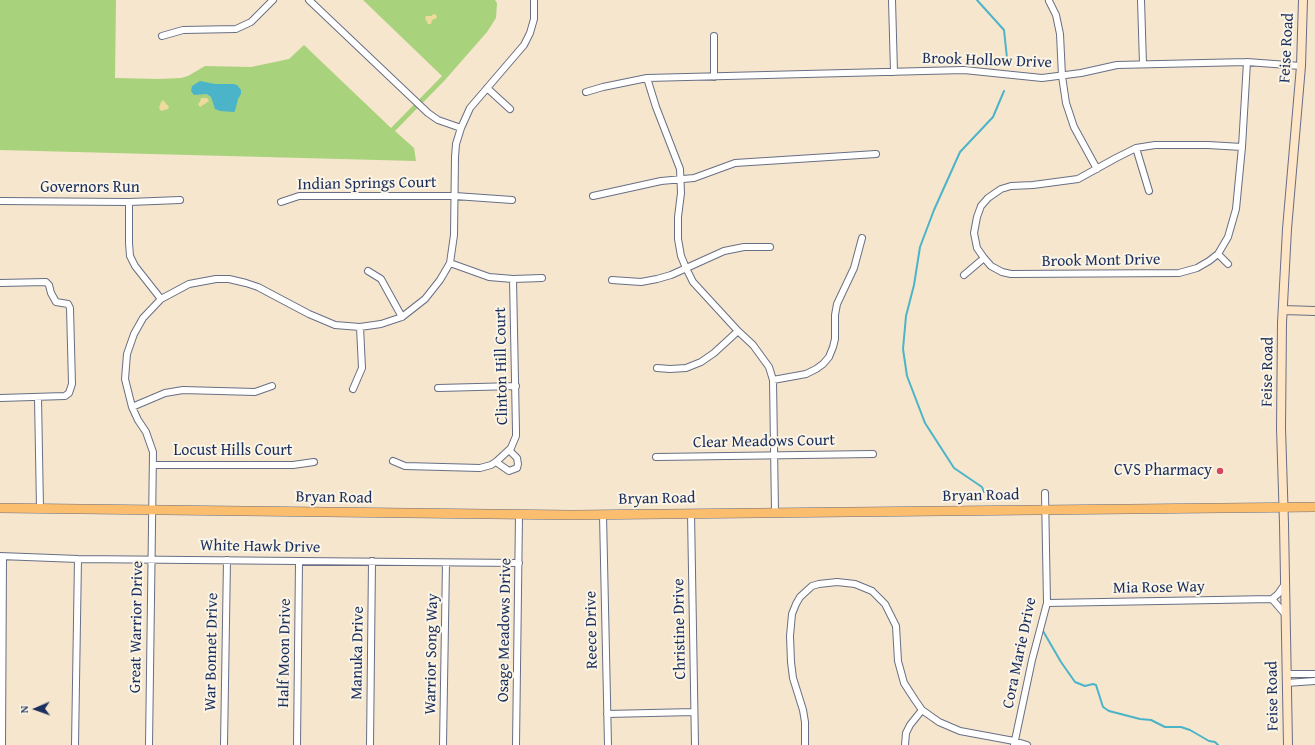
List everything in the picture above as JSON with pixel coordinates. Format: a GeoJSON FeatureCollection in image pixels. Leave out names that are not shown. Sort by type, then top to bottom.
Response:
{"type":"FeatureCollection","features":[{"type":"Feature","properties":{"kind":"main road","name":"Feise Road"},"geometry":{"type":"LineString","coordinates":[[1288,745],[1284,508],[1281,428],[1283,310],[1287,229],[1301,66],[1303,0]]}},
{"type":"Feature","properties":{"kind":"main road"},"geometry":{"type":"LineString","coordinates":[[1283,310],[1315,311]]}},
{"type":"Feature","properties":{"kind":"main road","name":"Bryan Road"},"geometry":{"type":"LineString","coordinates":[[0,508],[519,515],[1315,507]]}},
{"type":"Feature","properties":{"kind":"street"},"geometry":{"type":"LineString","coordinates":[[162,36],[183,30],[236,29],[251,22],[273,0]]}},
{"type":"Feature","properties":{"kind":"street"},"geometry":{"type":"LineString","coordinates":[[309,0],[428,113],[438,120],[461,128]]}},
{"type":"Feature","properties":{"kind":"street"},"geometry":{"type":"LineString","coordinates":[[534,0],[534,19],[530,33],[524,45],[470,108],[461,128],[456,144],[454,235],[450,263],[489,277],[513,279],[542,278]]}},
{"type":"Feature","properties":{"kind":"street"},"geometry":{"type":"LineString","coordinates":[[892,0],[894,72]]}},
{"type":"Feature","properties":{"kind":"street"},"geometry":{"type":"LineString","coordinates":[[1049,0],[1056,15],[1060,34],[1062,76],[1066,103],[1074,127],[1097,169]]}},
{"type":"Feature","properties":{"kind":"street"},"geometry":{"type":"LineString","coordinates":[[1141,0],[1142,64]]}},
{"type":"Feature","properties":{"kind":"street"},"geometry":{"type":"LineString","coordinates":[[714,36],[714,77]]}},
{"type":"Feature","properties":{"kind":"street","name":"Brook Hollow Drive"},"geometry":{"type":"LineString","coordinates":[[586,92],[647,78],[964,70],[1027,78],[1042,78],[1081,73],[1117,65],[1247,62],[1301,66]]}},
{"type":"Feature","properties":{"kind":"street","name":"Brook Mont Drive"},"geometry":{"type":"LineString","coordinates":[[1242,147],[1208,145],[1155,145],[1136,148],[1078,179],[1033,185],[1011,186],[1001,189],[988,198],[981,206],[974,233],[977,248],[991,266],[1002,272],[1011,274],[1179,273],[1197,268],[1218,254],[1228,237],[1236,209],[1242,147],[1247,62]]}},
{"type":"Feature","properties":{"kind":"street"},"geometry":{"type":"LineString","coordinates":[[647,78],[656,107],[677,159],[681,180],[678,239],[681,256],[686,268],[693,282],[738,331],[753,345],[770,368],[773,380],[775,512]]}},
{"type":"Feature","properties":{"kind":"street"},"geometry":{"type":"LineString","coordinates":[[486,88],[510,108]]}},
{"type":"Feature","properties":{"kind":"street"},"geometry":{"type":"LineString","coordinates":[[1136,148],[1149,190]]}},
{"type":"Feature","properties":{"kind":"street"},"geometry":{"type":"LineString","coordinates":[[593,196],[661,182],[694,178],[735,163],[876,154]]}},
{"type":"Feature","properties":{"kind":"street","name":"Indian Springs Court"},"geometry":{"type":"LineString","coordinates":[[281,202],[299,196],[455,196],[512,200]]}},
{"type":"Feature","properties":{"kind":"street","name":"Governors Run"},"geometry":{"type":"LineString","coordinates":[[0,201],[129,202],[180,200]]}},
{"type":"Feature","properties":{"kind":"street"},"geometry":{"type":"LineString","coordinates":[[129,202],[130,256],[135,266],[161,299]]}},
{"type":"Feature","properties":{"kind":"street"},"geometry":{"type":"LineString","coordinates":[[773,380],[806,374],[823,364],[829,357],[834,347],[835,315],[837,304],[854,268],[862,238]]}},
{"type":"Feature","properties":{"kind":"street"},"geometry":{"type":"LineString","coordinates":[[612,280],[641,282],[657,280],[724,251],[744,247],[770,247]]}},
{"type":"Feature","properties":{"kind":"street"},"geometry":{"type":"LineString","coordinates":[[1218,254],[1228,264]]}},
{"type":"Feature","properties":{"kind":"street"},"geometry":{"type":"LineString","coordinates":[[964,275],[984,258]]}},
{"type":"Feature","properties":{"kind":"street","name":"Great Warrior Drive"},"geometry":{"type":"LineString","coordinates":[[149,745],[153,465],[149,440],[132,407],[125,379],[127,354],[134,334],[143,318],[161,299],[189,284],[216,279],[229,279],[258,287],[327,323],[360,327],[381,324],[402,316],[425,299],[440,280],[450,263]]}},
{"type":"Feature","properties":{"kind":"street"},"geometry":{"type":"LineString","coordinates":[[368,271],[381,279],[402,316]]}},
{"type":"Feature","properties":{"kind":"street","name":"Clinton Hill Court"},"geometry":{"type":"LineString","coordinates":[[393,461],[405,466],[480,468],[496,462],[511,448],[516,436],[513,279]]}},
{"type":"Feature","properties":{"kind":"street"},"geometry":{"type":"LineString","coordinates":[[0,283],[46,282],[49,285],[56,302],[68,304],[70,308],[72,387],[69,393],[65,396],[0,398]]}},
{"type":"Feature","properties":{"kind":"street"},"geometry":{"type":"LineString","coordinates":[[353,389],[362,368],[360,327]]}},
{"type":"Feature","properties":{"kind":"street"},"geometry":{"type":"LineString","coordinates":[[657,368],[686,368],[701,362],[714,353],[738,331]]}},
{"type":"Feature","properties":{"kind":"street"},"geometry":{"type":"LineString","coordinates":[[132,407],[165,393],[183,390],[255,392],[272,386]]}},
{"type":"Feature","properties":{"kind":"street"},"geometry":{"type":"LineString","coordinates":[[438,388],[516,386]]}},
{"type":"Feature","properties":{"kind":"street"},"geometry":{"type":"LineString","coordinates":[[38,398],[40,508]]}},
{"type":"Feature","properties":{"kind":"street"},"geometry":{"type":"LineString","coordinates":[[496,462],[509,471],[517,468],[517,458],[509,450]]}},
{"type":"Feature","properties":{"kind":"street","name":"Clear Meadows Court"},"geometry":{"type":"LineString","coordinates":[[656,457],[873,454]]}},
{"type":"Feature","properties":{"kind":"street","name":"Locust Hills Court"},"geometry":{"type":"LineString","coordinates":[[153,465],[293,465],[314,462]]}},
{"type":"Feature","properties":{"kind":"street","name":"Cora Marie Drive"},"geometry":{"type":"LineString","coordinates":[[1014,743],[1032,660],[1047,602],[1045,493]]}},
{"type":"Feature","properties":{"kind":"street","name":"Christine Drive"},"geometry":{"type":"LineString","coordinates":[[691,513],[695,745]]}},
{"type":"Feature","properties":{"kind":"street","name":"Reece Drive"},"geometry":{"type":"LineString","coordinates":[[603,514],[608,745]]}},
{"type":"Feature","properties":{"kind":"street","name":"Osage Meadows Drive"},"geometry":{"type":"LineString","coordinates":[[516,745],[519,515]]}},
{"type":"Feature","properties":{"kind":"street"},"geometry":{"type":"LineString","coordinates":[[2,556],[2,745]]}},
{"type":"Feature","properties":{"kind":"street","name":"White Hawk Drive"},"geometry":{"type":"LineString","coordinates":[[2,556],[78,559],[519,563]]}},
{"type":"Feature","properties":{"kind":"street"},"geometry":{"type":"LineString","coordinates":[[74,745],[78,559]]}},
{"type":"Feature","properties":{"kind":"street","name":"War Bonnet Drive"},"geometry":{"type":"LineString","coordinates":[[224,745],[227,560]]}},
{"type":"Feature","properties":{"kind":"street","name":"Half Moon Drive"},"geometry":{"type":"LineString","coordinates":[[297,745],[299,561]]}},
{"type":"Feature","properties":{"kind":"street","name":"Manuka Drive"},"geometry":{"type":"LineString","coordinates":[[370,745],[372,561]]}},
{"type":"Feature","properties":{"kind":"street","name":"Warrior Song Way"},"geometry":{"type":"LineString","coordinates":[[443,745],[446,563]]}},
{"type":"Feature","properties":{"kind":"street"},"geometry":{"type":"LineString","coordinates":[[805,745],[805,722],[803,710],[793,678],[790,662],[790,626],[796,604],[806,591],[819,584],[837,582],[855,584],[872,591],[885,604],[896,626],[898,639],[898,661],[904,683],[922,710],[939,722],[960,731],[1027,745]]}},
{"type":"Feature","properties":{"kind":"street"},"geometry":{"type":"LineString","coordinates":[[1285,584],[1278,594],[1272,599],[1285,614]]}},
{"type":"Feature","properties":{"kind":"street","name":"Mia Rose Way"},"geometry":{"type":"LineString","coordinates":[[1047,602],[1272,599]]}},
{"type":"Feature","properties":{"kind":"street"},"geometry":{"type":"LineString","coordinates":[[1286,679],[1315,674]]}},
{"type":"Feature","properties":{"kind":"street"},"geometry":{"type":"LineString","coordinates":[[1286,679],[1315,681]]}},
{"type":"Feature","properties":{"kind":"street"},"geometry":{"type":"LineString","coordinates":[[905,745],[906,733],[910,725],[922,710]]}},
{"type":"Feature","properties":{"kind":"street"},"geometry":{"type":"LineString","coordinates":[[607,714],[694,712]]}},
{"type":"Feature","properties":{"kind":"green space"},"geometry":{"type":"Polygon","coordinates":[[[0,0],[116,0],[115,78],[181,78],[188,76],[205,66],[251,67],[289,59],[304,45],[391,128],[442,76],[363,0],[495,0],[497,3],[496,18],[487,32],[445,80],[395,131],[414,148],[416,161],[0,150],[0,0]]]}},
{"type":"Feature","properties":{"kind":"sand"},"geometry":{"type":"Polygon","coordinates":[[[434,14],[437,18],[432,20],[431,24],[428,24],[425,18],[426,16],[431,16],[434,14]]]}},
{"type":"Feature","properties":{"kind":"sand"},"geometry":{"type":"Polygon","coordinates":[[[201,98],[207,98],[209,101],[200,107],[198,104],[201,98]]]}},
{"type":"Feature","properties":{"kind":"sand"},"geometry":{"type":"Polygon","coordinates":[[[163,100],[169,107],[168,109],[161,111],[159,108],[163,100]]]}},
{"type":"Feature","properties":{"kind":"water"},"geometry":{"type":"Polygon","coordinates":[[[200,81],[215,84],[237,85],[241,90],[241,94],[235,111],[220,111],[215,109],[211,97],[207,94],[194,95],[191,91],[192,86],[200,81]]]}},
{"type":"Feature","properties":{"kind":"waterway"},"geometry":{"type":"LineString","coordinates":[[977,0],[1004,30],[1007,58]]}},
{"type":"Feature","properties":{"kind":"waterway"},"geometry":{"type":"LineString","coordinates":[[984,492],[982,487],[954,468],[925,423],[907,376],[903,349],[906,316],[914,285],[920,247],[934,210],[960,152],[993,117],[1004,91]]}},
{"type":"Feature","properties":{"kind":"waterway"},"geometry":{"type":"LineString","coordinates":[[1043,631],[1061,662],[1075,682],[1085,686],[1093,684],[1096,685],[1103,707],[1109,711],[1140,719],[1151,720],[1165,727],[1181,727],[1190,730],[1209,741],[1215,742],[1218,745]]}},
{"type":"Feature","properties":{"kind":"place","name":"CVS Pharmacy"},"geometry":{"type":"Point","coordinates":[1220,471]}}]}
